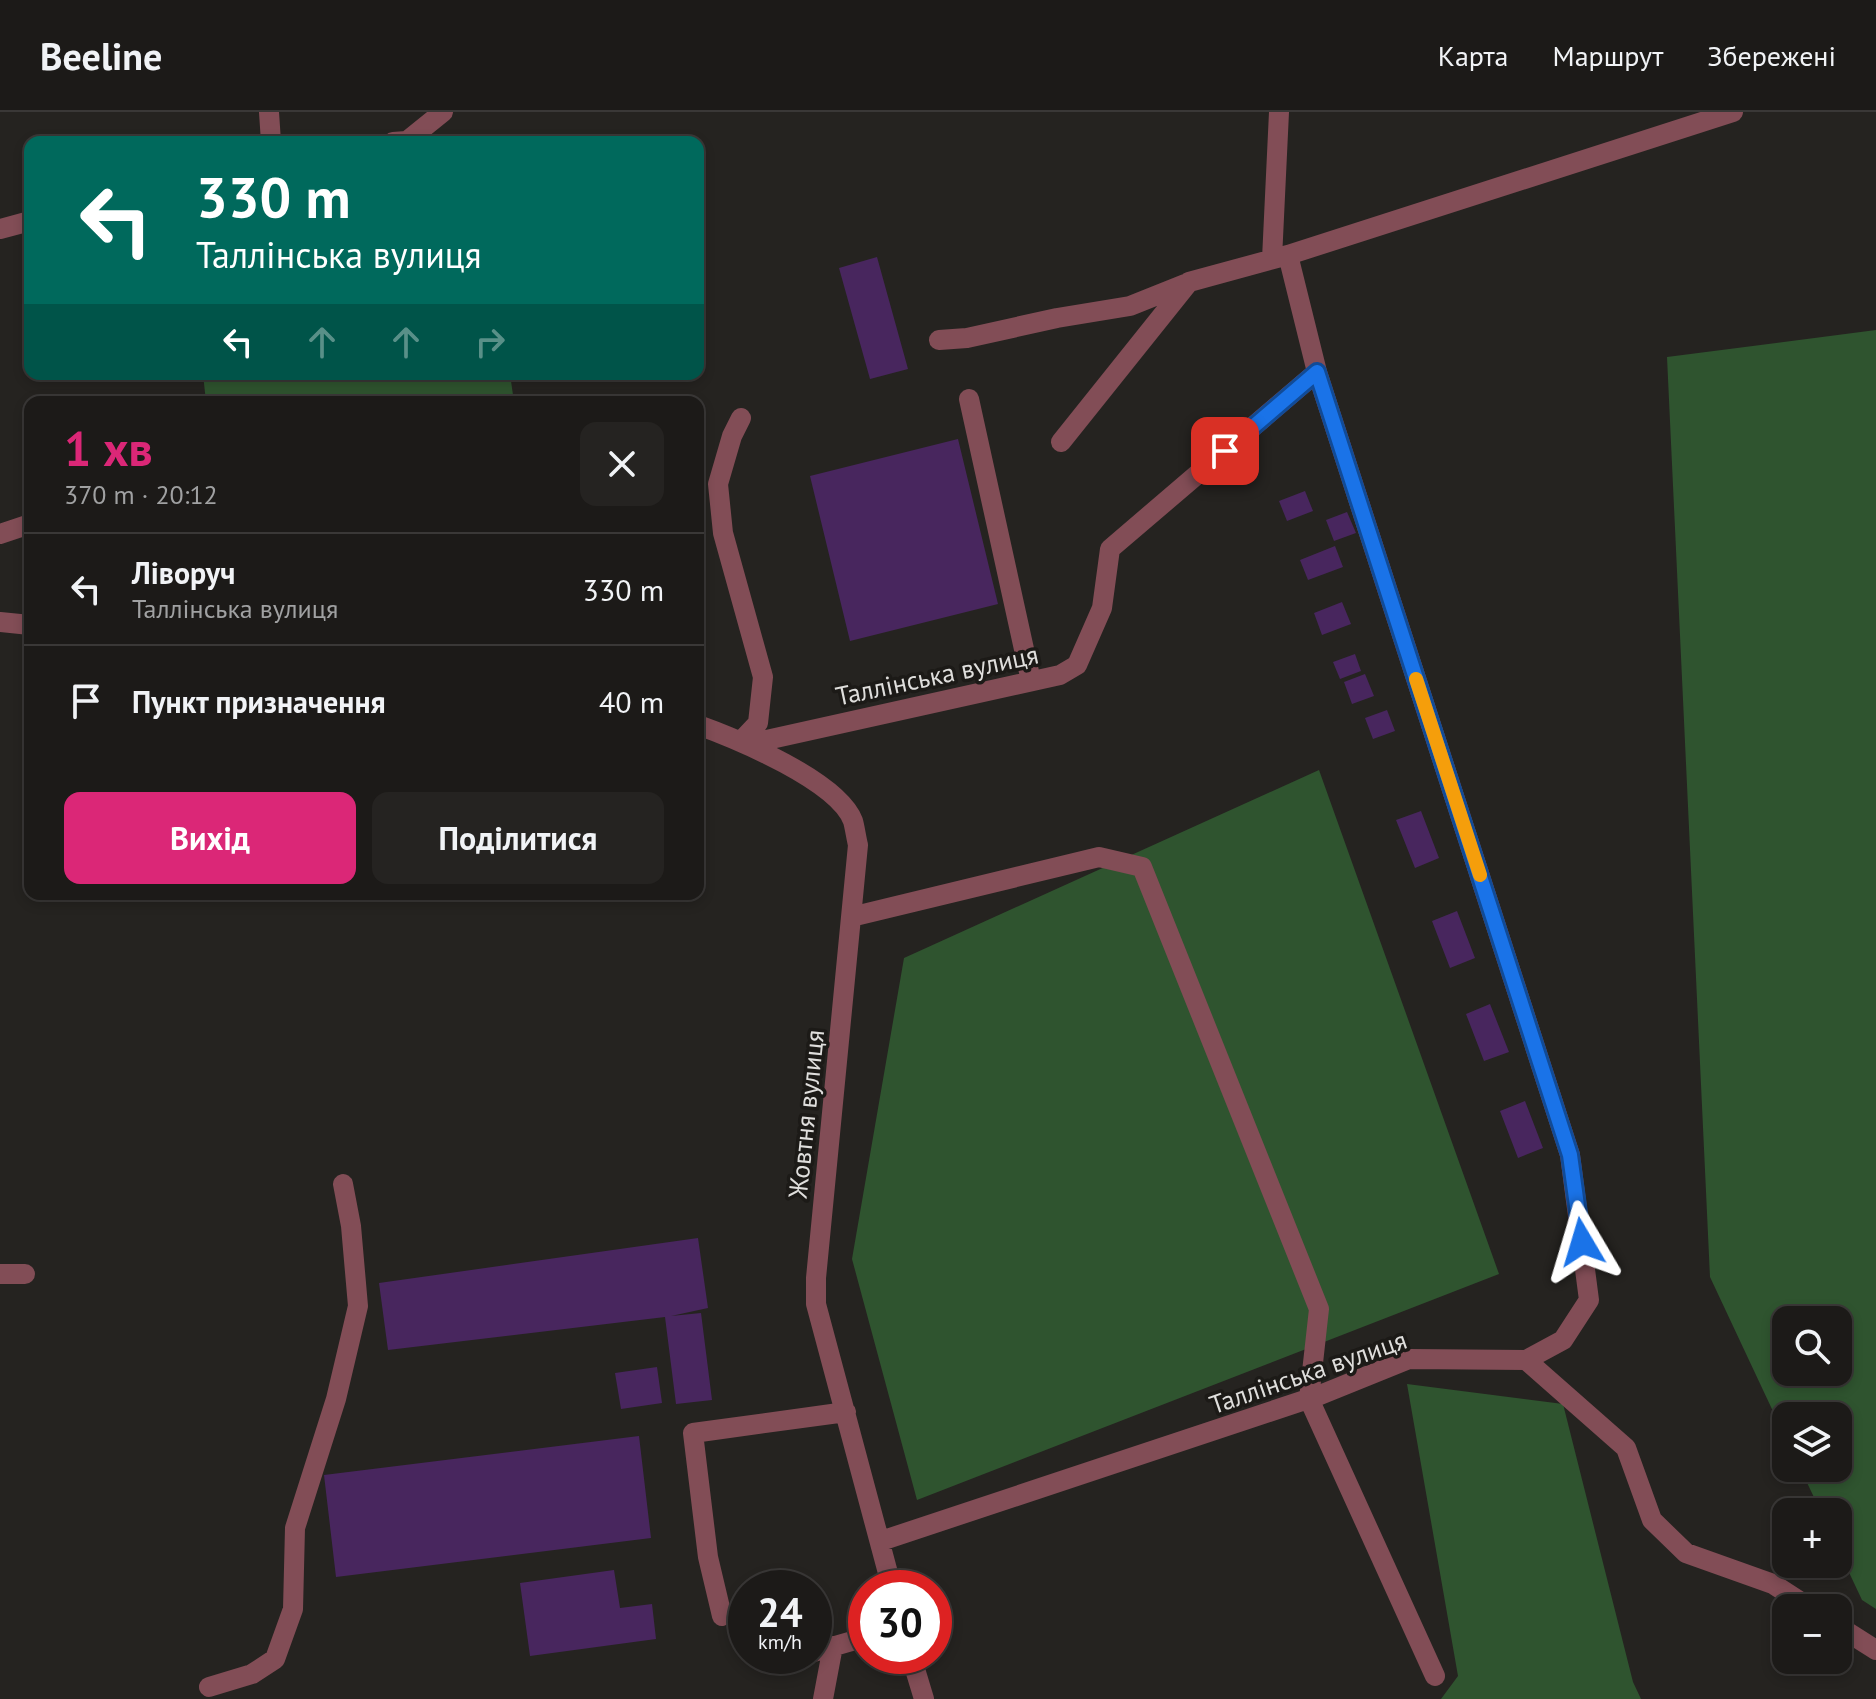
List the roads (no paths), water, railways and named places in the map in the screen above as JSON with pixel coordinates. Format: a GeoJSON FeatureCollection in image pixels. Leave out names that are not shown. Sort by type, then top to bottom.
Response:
{"type":"FeatureCollection","features":[{"type":"Feature","properties":{"kind":"street"},"geometry":{"type":"LineString","coordinates":[[269,112],[271,136]]}},
{"type":"Feature","properties":{"kind":"street"},"geometry":{"type":"LineString","coordinates":[[413,136],[443,112]]}},
{"type":"Feature","properties":{"kind":"street","name":"Таллінська вулиця"},"geometry":{"type":"LineString","coordinates":[[881,1541],[1309,1399],[1409,1359],[1526,1360],[1563,1340],[1589,1300],[1570,1155],[1280,257],[1279,112]]}},
{"type":"Feature","properties":{"kind":"street"},"geometry":{"type":"LineString","coordinates":[[939,340],[967,338],[1130,306],[1189,282],[1280,257],[1733,112]]}},
{"type":"Feature","properties":{"kind":"street"},"geometry":{"type":"LineString","coordinates":[[0,229],[24,223]]}},
{"type":"Feature","properties":{"kind":"street"},"geometry":{"type":"LineString","coordinates":[[1061,442],[1189,282]]}},
{"type":"Feature","properties":{"kind":"street","name":"Таллінська вулиця"},"geometry":{"type":"LineString","coordinates":[[745,742],[1060,675],[1077,665],[1102,608],[1110,549],[1317,372]]}},
{"type":"Feature","properties":{"kind":"street"},"geometry":{"type":"LineString","coordinates":[[969,399],[1031,681]]}},
{"type":"Feature","properties":{"kind":"street"},"geometry":{"type":"LineString","coordinates":[[741,418],[732,436],[718,484],[723,533],[763,677],[758,723],[745,742]]}},
{"type":"Feature","properties":{"kind":"street"},"geometry":{"type":"LineString","coordinates":[[0,534],[24,526]]}},
{"type":"Feature","properties":{"kind":"street"},"geometry":{"type":"LineString","coordinates":[[0,622],[24,624]]}},
{"type":"Feature","properties":{"kind":"street","name":"Жовтня вулиця"},"geometry":{"type":"LineString","coordinates":[[704,727],[745,742],[833,794],[852,819],[858,845],[816,1304],[888,1570]]}},
{"type":"Feature","properties":{"kind":"street"},"geometry":{"type":"LineString","coordinates":[[851,917],[1099,857],[1142,867],[1319,1309],[1309,1399],[1435,1676]]}},
{"type":"Feature","properties":{"kind":"street"},"geometry":{"type":"LineString","coordinates":[[209,1687],[252,1674],[275,1659],[293,1609],[295,1528],[336,1399],[358,1306],[351,1226],[343,1184]]}},
{"type":"Feature","properties":{"kind":"street"},"geometry":{"type":"LineString","coordinates":[[0,1274],[25,1274]]}},
{"type":"Feature","properties":{"kind":"street"},"geometry":{"type":"LineString","coordinates":[[1526,1360],[1626,1448],[1652,1520],[1686,1553],[1773,1584],[1788,1594]]}},
{"type":"Feature","properties":{"kind":"street"},"geometry":{"type":"LineString","coordinates":[[722,1616],[708,1557],[693,1433],[846,1412]]}},
{"type":"Feature","properties":{"kind":"street"},"geometry":{"type":"LineString","coordinates":[[1852,1635],[1876,1650]]}},
{"type":"Feature","properties":{"kind":"street"},"geometry":{"type":"LineString","coordinates":[[823,1699],[824,1674]]}},
{"type":"Feature","properties":{"kind":"street"},"geometry":{"type":"LineString","coordinates":[[916,1674],[924,1699]]}}]}
